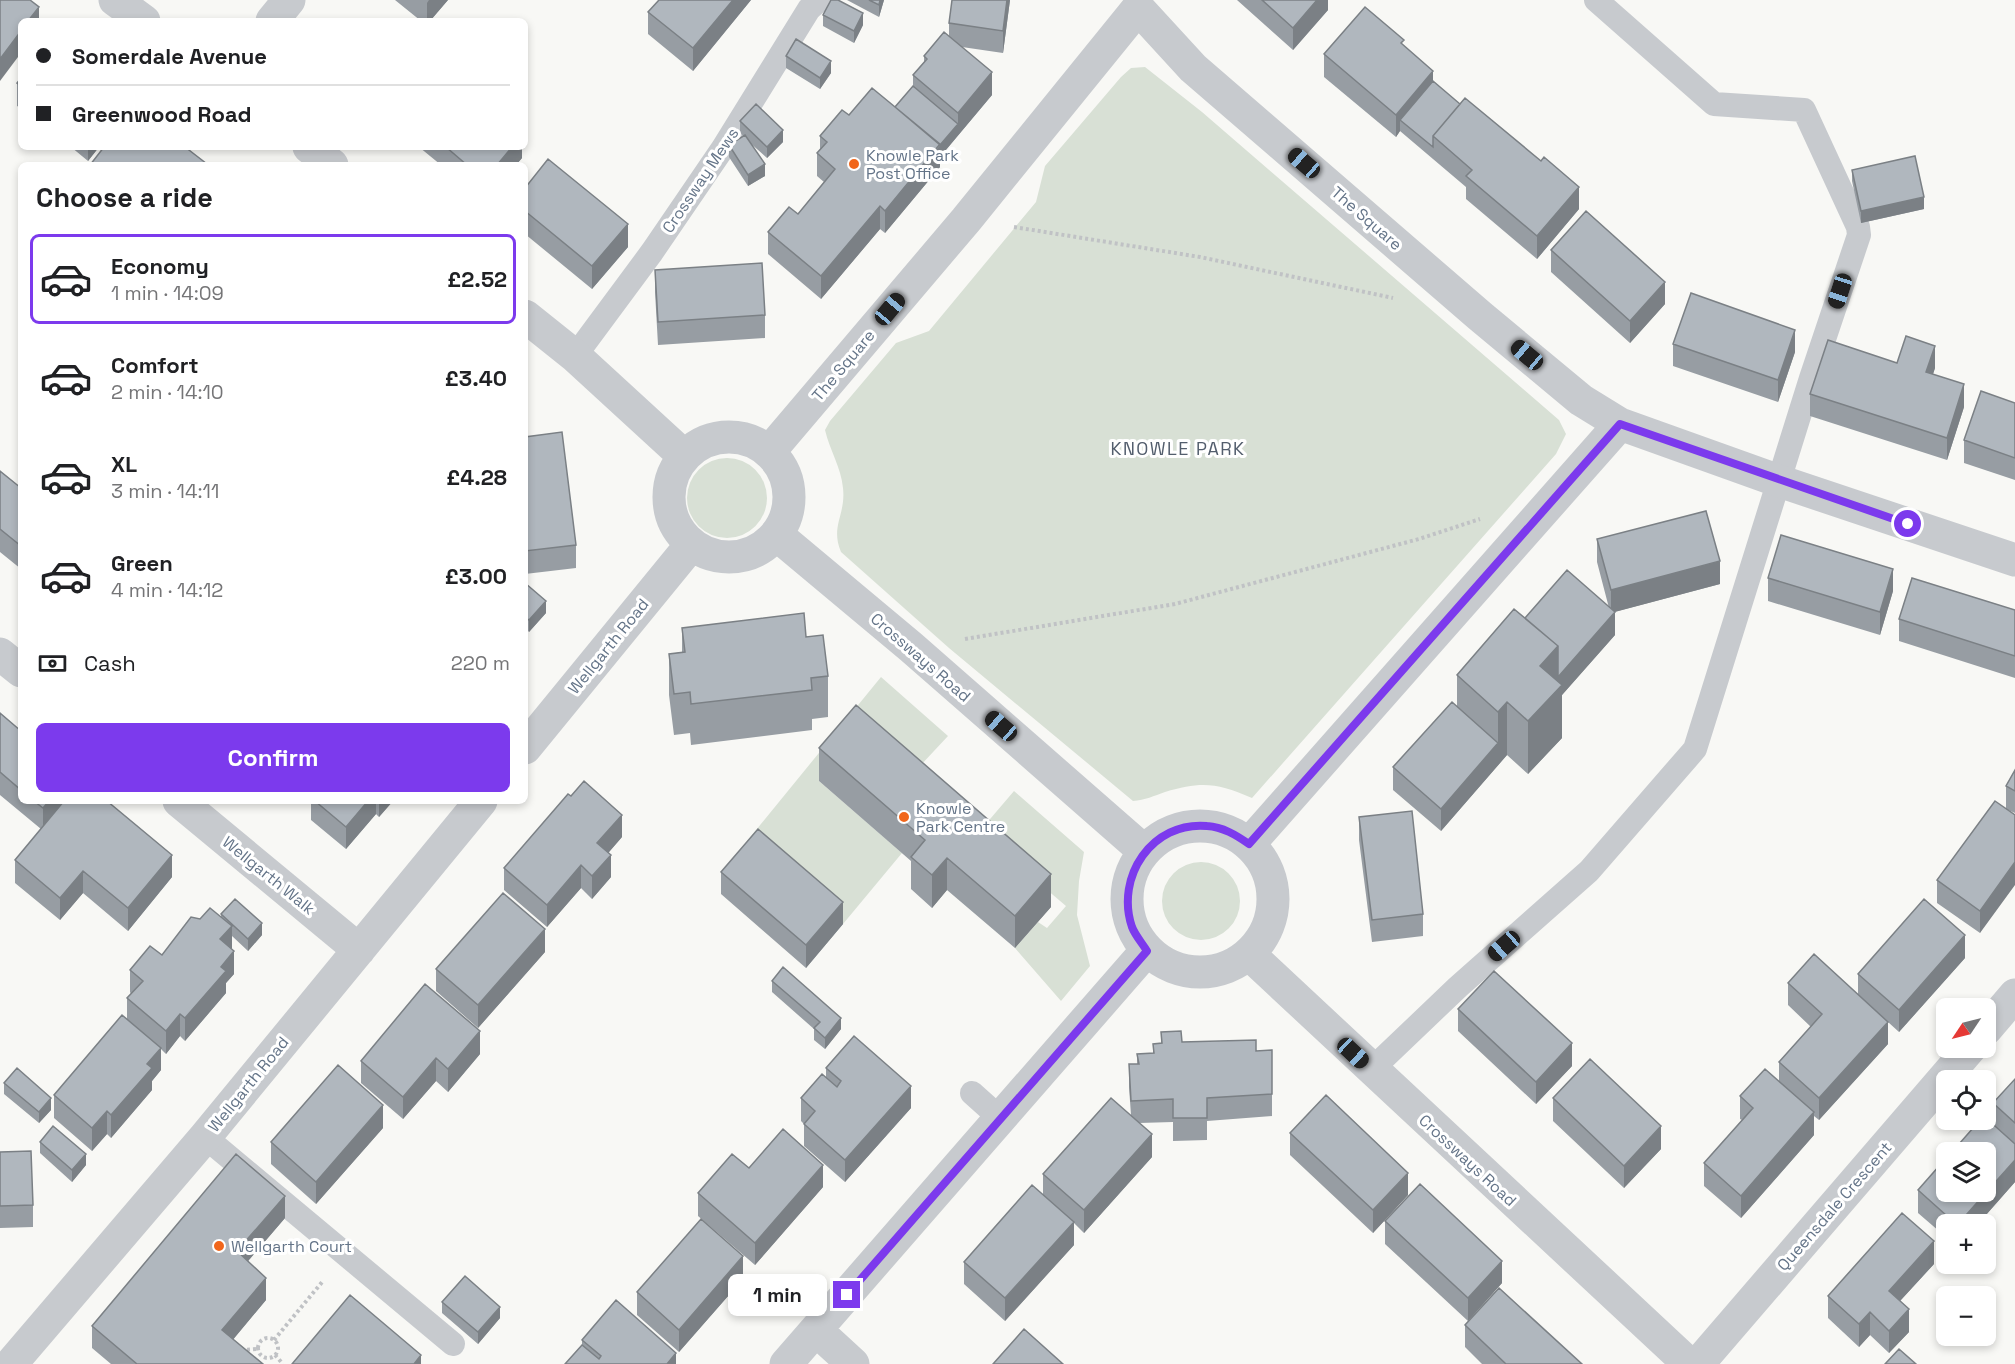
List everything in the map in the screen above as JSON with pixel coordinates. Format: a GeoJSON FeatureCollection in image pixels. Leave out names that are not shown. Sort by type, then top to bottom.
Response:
{"type":"FeatureCollection","features":[{"type":"Feature","properties":{"kind":"street"},"geometry":{"type":"LineString","coordinates":[[116,0],[140,18]]}},
{"type":"Feature","properties":{"kind":"street"},"geometry":{"type":"LineString","coordinates":[[274,18],[289,0]]}},
{"type":"Feature","properties":{"kind":"street","name":"The Square"},"geometry":{"type":"LineString","coordinates":[[769,452],[966,220],[1135,4],[1193,68],[1480,316],[1581,400],[1620,424],[1779,481],[2015,560]]}},
{"type":"Feature","properties":{"kind":"street"},"geometry":{"type":"LineString","coordinates":[[313,150],[328,162]]}},
{"type":"Feature","properties":{"kind":"street"},"geometry":{"type":"LineString","coordinates":[[528,318],[575,356],[684,456]]}},
{"type":"Feature","properties":{"kind":"street"},"geometry":{"type":"LineString","coordinates":[[1249,844],[1620,424]]}},
{"type":"Feature","properties":{"kind":"street"},"geometry":{"type":"LineString","coordinates":[[717,437],[737,437],[755,442],[769,452],[784,472],[790,493],[788,516],[777,535],[763,548],[736,557],[708,555],[692,545],[678,530],[670,512],[669,492],[673,473],[684,456],[699,444],[717,437]]}},
{"type":"Feature","properties":{"kind":"street","name":"Crossways Road"},"geometry":{"type":"LineString","coordinates":[[777,535],[911,647],[1144,851]]}},
{"type":"Feature","properties":{"kind":"street","name":"Wellgarth Road"},"geometry":{"type":"LineString","coordinates":[[528,744],[692,545]]}},
{"type":"Feature","properties":{"kind":"street"},"geometry":{"type":"LineString","coordinates":[[0,654],[18,669]]}},
{"type":"Feature","properties":{"kind":"street","name":"Wellgarth Walk"},"geometry":{"type":"LineString","coordinates":[[183,804],[359,950]]}},
{"type":"Feature","properties":{"kind":"street","name":"Wellgarth Road"},"geometry":{"type":"LineString","coordinates":[[11,1364],[205,1137],[479,804]]}},
{"type":"Feature","properties":{"kind":"street"},"geometry":{"type":"LineString","coordinates":[[1207,826],[1229,831],[1249,844],[1268,869],[1275,899],[1268,930],[1250,955],[1231,967],[1209,973],[1187,972],[1165,964],[1147,951],[1132,928],[1127,901],[1131,875],[1144,851],[1162,836],[1183,828],[1207,826]]}},
{"type":"Feature","properties":{"kind":"street"},"geometry":{"type":"LineString","coordinates":[[786,1364],[1147,951]]}},
{"type":"Feature","properties":{"kind":"street","name":"Crossways Road"},"geometry":{"type":"LineString","coordinates":[[1250,955],[1689,1364]]}},
{"type":"Feature","properties":{"kind":"street"},"geometry":{"type":"LineString","coordinates":[[1996,1017],[2015,995]]}},
{"type":"Feature","properties":{"kind":"street","name":"Queensdale Crescent"},"geometry":{"type":"LineString","coordinates":[[1698,1364],[1962,1058]]}},
{"type":"Feature","properties":{"kind":"street"},"geometry":{"type":"LineString","coordinates":[[816,1330],[853,1364]]}},
{"type":"Feature","properties":{"kind":"lane","name":"Crossway Mews"},"geometry":{"type":"LineString","coordinates":[[575,356],[717,157],[809,9],[819,0]]}},
{"type":"Feature","properties":{"kind":"lane"},"geometry":{"type":"LineString","coordinates":[[1371,1070],[1458,987],[1589,871],[1695,749],[1859,235],[1858,227],[1804,110],[1714,104],[1596,0]]}},
{"type":"Feature","properties":{"kind":"lane"},"geometry":{"type":"LineString","coordinates":[[972,1094],[1000,1119]]}},
{"type":"Feature","properties":{"kind":"lane"},"geometry":{"type":"LineString","coordinates":[[205,1137],[453,1344]]}},
{"type":"Feature","properties":{"kind":"path"},"geometry":{"type":"LineString","coordinates":[[966,220],[1200,257],[1399,299]]}},
{"type":"Feature","properties":{"kind":"path"},"geometry":{"type":"LineString","coordinates":[[911,647],[1174,604],[1419,539],[1484,518]]}},
{"type":"Feature","properties":{"kind":"path"},"geometry":{"type":"LineString","coordinates":[[258,1349],[262,1341],[274,1340],[346,1253]]}},
{"type":"Feature","properties":{"kind":"path"},"geometry":{"type":"LineString","coordinates":[[274,1340],[278,1346],[275,1355]]}},
{"type":"Feature","properties":{"kind":"path"},"geometry":{"type":"LineString","coordinates":[[235,1350],[258,1349]]}},
{"type":"Feature","properties":{"kind":"path"},"geometry":{"type":"LineString","coordinates":[[258,1349],[266,1358],[275,1355]]}},
{"type":"Feature","properties":{"kind":"path"},"geometry":{"type":"LineString","coordinates":[[275,1355],[284,1364]]}},
{"type":"Feature","properties":{"kind":"shaded area"},"geometry":{"type":"Polygon","coordinates":[[[1145,67],[1202,112],[1559,420],[1566,434],[1556,454],[1252,798],[1229,789],[1200,785],[1178,788],[1133,801],[949,648],[841,552],[838,543],[843,488],[825,430],[830,421],[896,343],[929,331],[1036,202],[1045,166],[1121,77],[1131,68],[1145,67]]]}},
{"type":"Feature","properties":{"kind":"shaded area"},"geometry":{"type":"Polygon","coordinates":[[[727,458],[742,461],[755,470],[764,483],[767,498],[764,513],[755,526],[742,535],[727,538],[712,535],[699,526],[690,513],[687,498],[690,483],[699,470],[712,461],[727,458]]]}},
{"type":"Feature","properties":{"kind":"shaded area"},"geometry":{"type":"Polygon","coordinates":[[[881,677],[948,736],[906,781],[819,781],[902,853],[843,924],[747,841],[881,677]]]}},
{"type":"Feature","properties":{"kind":"shaded area"},"geometry":{"type":"Polygon","coordinates":[[[1014,791],[1084,852],[1077,915],[1090,966],[1061,1001],[1015,948],[1038,922],[1047,928],[1066,906],[979,832],[1014,791]]]}},
{"type":"Feature","properties":{"kind":"shaded area"},"geometry":{"type":"Polygon","coordinates":[[[1201,862],[1216,865],[1229,873],[1237,886],[1240,901],[1237,916],[1229,929],[1216,937],[1201,940],[1186,937],[1173,929],[1165,916],[1162,901],[1165,886],[1173,873],[1186,865],[1201,862]]]}},
{"type":"Feature","properties":{"kind":"building"},"geometry":{"type":"Polygon","coordinates":[[[0,0],[30,0],[39,7],[30,18],[18,18],[18,35],[0,59],[0,0]]]}},
{"type":"Feature","properties":{"kind":"building"},"geometry":{"type":"Polygon","coordinates":[[[659,0],[733,0],[693,48],[648,12],[659,0]]]}},
{"type":"Feature","properties":{"kind":"building"},"geometry":{"type":"Polygon","coordinates":[[[831,0],[838,0],[863,13],[854,31],[823,15],[831,0]]]}},
{"type":"Feature","properties":{"kind":"building"},"geometry":{"type":"Polygon","coordinates":[[[869,0],[880,0],[879,5],[869,0]]]}},
{"type":"Feature","properties":{"kind":"building"},"geometry":{"type":"Polygon","coordinates":[[[952,0],[1007,0],[1003,31],[949,23],[952,0]]]}},
{"type":"Feature","properties":{"kind":"building"},"geometry":{"type":"Polygon","coordinates":[[[1262,0],[1317,0],[1293,28],[1262,0]]]}},
{"type":"Feature","properties":{"kind":"building"},"geometry":{"type":"Polygon","coordinates":[[[1365,7],[1404,40],[1401,43],[1433,71],[1396,115],[1324,54],[1365,7]]]}},
{"type":"Feature","properties":{"kind":"building"},"geometry":{"type":"Polygon","coordinates":[[[944,32],[992,72],[958,113],[913,75],[927,59],[924,56],[944,32]]]}},
{"type":"Feature","properties":{"kind":"building"},"geometry":{"type":"Polygon","coordinates":[[[796,39],[831,61],[820,78],[786,56],[796,39]]]}},
{"type":"Feature","properties":{"kind":"building"},"geometry":{"type":"Polygon","coordinates":[[[1433,81],[1460,104],[1433,136],[1433,147],[1400,120],[1433,81]]]}},
{"type":"Feature","properties":{"kind":"building"},"geometry":{"type":"Polygon","coordinates":[[[913,86],[958,124],[940,145],[895,107],[913,86]]]}},
{"type":"Feature","properties":{"kind":"building"},"geometry":{"type":"Polygon","coordinates":[[[872,88],[940,144],[885,211],[880,206],[821,276],[768,232],[789,207],[798,214],[835,169],[817,153],[827,142],[820,136],[842,110],[849,115],[872,88]]]}},
{"type":"Feature","properties":{"kind":"building"},"geometry":{"type":"Polygon","coordinates":[[[1465,98],[1541,161],[1544,157],[1579,187],[1537,236],[1466,176],[1472,170],[1433,136],[1465,98]]]}},
{"type":"Feature","properties":{"kind":"building"},"geometry":{"type":"Polygon","coordinates":[[[756,104],[783,130],[767,147],[740,121],[756,104]]]}},
{"type":"Feature","properties":{"kind":"building"},"geometry":{"type":"Polygon","coordinates":[[[745,135],[765,164],[748,175],[729,145],[745,135]]]}},
{"type":"Feature","properties":{"kind":"building"},"geometry":{"type":"Polygon","coordinates":[[[102,150],[189,150],[204,162],[92,162],[102,150]]]}},
{"type":"Feature","properties":{"kind":"building"},"geometry":{"type":"Polygon","coordinates":[[[450,150],[510,150],[500,162],[464,162],[450,150]]]}},
{"type":"Feature","properties":{"kind":"building"},"geometry":{"type":"Polygon","coordinates":[[[1915,156],[1924,197],[1861,211],[1852,170],[1915,156]]]}},
{"type":"Feature","properties":{"kind":"building"},"geometry":{"type":"Polygon","coordinates":[[[548,159],[628,224],[592,266],[528,213],[528,184],[548,159]]]}},
{"type":"Feature","properties":{"kind":"building"},"geometry":{"type":"Polygon","coordinates":[[[1586,211],[1665,282],[1630,321],[1551,250],[1586,211]]]}},
{"type":"Feature","properties":{"kind":"building"},"geometry":{"type":"Polygon","coordinates":[[[762,263],[765,315],[658,322],[655,270],[762,263]]]}},
{"type":"Feature","properties":{"kind":"building"},"geometry":{"type":"Polygon","coordinates":[[[1691,293],[1795,330],[1778,380],[1673,344],[1691,293]]]}},
{"type":"Feature","properties":{"kind":"building"},"geometry":{"type":"Polygon","coordinates":[[[1906,336],[1935,346],[1926,372],[1964,384],[1947,438],[1810,394],[1828,340],[1897,363],[1906,336]]]}},
{"type":"Feature","properties":{"kind":"building"},"geometry":{"type":"Polygon","coordinates":[[[1981,391],[2015,403],[2015,458],[1964,440],[1981,391]]]}},
{"type":"Feature","properties":{"kind":"building"},"geometry":{"type":"Polygon","coordinates":[[[562,432],[576,545],[528,551],[528,437],[562,432]]]}},
{"type":"Feature","properties":{"kind":"building"},"geometry":{"type":"Polygon","coordinates":[[[0,471],[18,486],[18,544],[0,529],[0,471]]]}},
{"type":"Feature","properties":{"kind":"building"},"geometry":{"type":"Polygon","coordinates":[[[1706,511],[1720,561],[1611,590],[1597,539],[1706,511]]]}},
{"type":"Feature","properties":{"kind":"building"},"geometry":{"type":"Polygon","coordinates":[[[1781,535],[1893,569],[1880,612],[1768,578],[1781,535]]]}},
{"type":"Feature","properties":{"kind":"building"},"geometry":{"type":"Polygon","coordinates":[[[1567,570],[1615,612],[1558,677],[1558,646],[1525,618],[1567,570]]]}},
{"type":"Feature","properties":{"kind":"building"},"geometry":{"type":"Polygon","coordinates":[[[1912,578],[2015,610],[2015,656],[1899,619],[1912,578]]]}},
{"type":"Feature","properties":{"kind":"building"},"geometry":{"type":"Polygon","coordinates":[[[528,586],[546,601],[528,619],[528,586]]]}},
{"type":"Feature","properties":{"kind":"building"},"geometry":{"type":"Polygon","coordinates":[[[1514,609],[1558,646],[1540,666],[1562,685],[1528,721],[1507,702],[1498,712],[1457,675],[1514,609]]]}},
{"type":"Feature","properties":{"kind":"building"},"geometry":{"type":"Polygon","coordinates":[[[804,613],[806,637],[823,635],[828,676],[811,678],[812,690],[691,704],[690,692],[674,694],[669,654],[685,652],[682,628],[804,613]]]}},
{"type":"Feature","properties":{"kind":"building"},"geometry":{"type":"Polygon","coordinates":[[[1452,702],[1498,743],[1441,809],[1393,767],[1452,702]]]}},
{"type":"Feature","properties":{"kind":"building"},"geometry":{"type":"Polygon","coordinates":[[[856,705],[1051,874],[1015,916],[947,858],[932,875],[911,857],[925,840],[819,748],[856,705]]]}},
{"type":"Feature","properties":{"kind":"building"},"geometry":{"type":"Polygon","coordinates":[[[0,713],[18,728],[18,787],[0,772],[0,713]]]}},
{"type":"Feature","properties":{"kind":"building"},"geometry":{"type":"Polygon","coordinates":[[[2015,770],[2015,791],[2006,786],[2015,770]]]}},
{"type":"Feature","properties":{"kind":"building"},"geometry":{"type":"Polygon","coordinates":[[[584,781],[622,815],[597,843],[611,855],[592,876],[581,865],[547,905],[504,868],[568,794],[571,796],[584,781]]]}},
{"type":"Feature","properties":{"kind":"building"},"geometry":{"type":"Polygon","coordinates":[[[1995,801],[2015,815],[2015,862],[1980,911],[1937,880],[1995,801]]]}},
{"type":"Feature","properties":{"kind":"building"},"geometry":{"type":"Polygon","coordinates":[[[62,804],[111,804],[172,855],[128,908],[83,871],[60,898],[15,860],[62,804]]]}},
{"type":"Feature","properties":{"kind":"building"},"geometry":{"type":"Polygon","coordinates":[[[319,804],[365,804],[346,827],[319,804]]]}},
{"type":"Feature","properties":{"kind":"building"},"geometry":{"type":"Polygon","coordinates":[[[1412,811],[1423,914],[1372,920],[1359,817],[1412,811]]]}},
{"type":"Feature","properties":{"kind":"building"},"geometry":{"type":"Polygon","coordinates":[[[758,829],[843,902],[806,945],[721,872],[758,829]]]}},
{"type":"Feature","properties":{"kind":"building"},"geometry":{"type":"Polygon","coordinates":[[[503,893],[545,929],[478,1005],[436,969],[503,893]]]}},
{"type":"Feature","properties":{"kind":"building"},"geometry":{"type":"Polygon","coordinates":[[[235,899],[262,923],[248,939],[221,914],[235,899]]]}},
{"type":"Feature","properties":{"kind":"building"},"geometry":{"type":"Polygon","coordinates":[[[1924,899],[1965,935],[1899,1010],[1858,974],[1924,899]]]}},
{"type":"Feature","properties":{"kind":"building"},"geometry":{"type":"Polygon","coordinates":[[[210,908],[232,926],[220,939],[234,951],[221,967],[226,971],[185,1018],[180,1014],[166,1031],[127,998],[143,981],[130,970],[150,946],[162,955],[191,917],[200,919],[210,908]]]}},
{"type":"Feature","properties":{"kind":"building"},"geometry":{"type":"Polygon","coordinates":[[[1814,954],[1888,1022],[1819,1098],[1779,1062],[1822,1014],[1788,983],[1814,954]]]}},
{"type":"Feature","properties":{"kind":"building"},"geometry":{"type":"Polygon","coordinates":[[[783,967],[841,1018],[825,1038],[814,1028],[820,1022],[772,981],[783,967]]]}},
{"type":"Feature","properties":{"kind":"building"},"geometry":{"type":"Polygon","coordinates":[[[1494,971],[1572,1043],[1536,1082],[1458,1009],[1494,971]]]}},
{"type":"Feature","properties":{"kind":"building"},"geometry":{"type":"Polygon","coordinates":[[[425,984],[480,1031],[448,1069],[436,1058],[403,1097],[361,1061],[425,984]]]}},
{"type":"Feature","properties":{"kind":"building"},"geometry":{"type":"Polygon","coordinates":[[[122,1015],[161,1048],[147,1064],[152,1068],[111,1115],[107,1111],[92,1128],[54,1095],[122,1015]]]}},
{"type":"Feature","properties":{"kind":"building"},"geometry":{"type":"Polygon","coordinates":[[[1181,1031],[1182,1042],[1256,1040],[1256,1051],[1272,1050],[1272,1094],[1207,1098],[1207,1118],[1173,1118],[1173,1099],[1131,1101],[1129,1064],[1139,1064],[1137,1054],[1154,1053],[1153,1044],[1162,1043],[1161,1032],[1181,1031]]]}},
{"type":"Feature","properties":{"kind":"building"},"geometry":{"type":"Polygon","coordinates":[[[854,1036],[911,1086],[845,1160],[804,1124],[815,1111],[801,1098],[822,1074],[837,1087],[841,1081],[826,1068],[854,1036]]]}},
{"type":"Feature","properties":{"kind":"building"},"geometry":{"type":"Polygon","coordinates":[[[1590,1059],[1661,1126],[1624,1166],[1553,1098],[1590,1059]]]}},
{"type":"Feature","properties":{"kind":"building"},"geometry":{"type":"Polygon","coordinates":[[[338,1065],[383,1105],[316,1182],[271,1142],[338,1065]]]}},
{"type":"Feature","properties":{"kind":"building"},"geometry":{"type":"Polygon","coordinates":[[[17,1068],[51,1098],[39,1112],[4,1083],[17,1068]]]}},
{"type":"Feature","properties":{"kind":"building"},"geometry":{"type":"Polygon","coordinates":[[[1765,1069],[1814,1112],[1741,1196],[1704,1163],[1753,1108],[1740,1096],[1765,1069]]]}},
{"type":"Feature","properties":{"kind":"building"},"geometry":{"type":"Polygon","coordinates":[[[2015,1079],[2015,1123],[1996,1106],[1996,1100],[2015,1079]]]}},
{"type":"Feature","properties":{"kind":"building"},"geometry":{"type":"Polygon","coordinates":[[[1326,1095],[1408,1173],[1373,1210],[1290,1133],[1326,1095]]]}},
{"type":"Feature","properties":{"kind":"building"},"geometry":{"type":"Polygon","coordinates":[[[1111,1098],[1152,1134],[1084,1210],[1043,1174],[1111,1098]]]}},
{"type":"Feature","properties":{"kind":"building"},"geometry":{"type":"Polygon","coordinates":[[[53,1126],[86,1154],[72,1170],[40,1142],[53,1126]]]}},
{"type":"Feature","properties":{"kind":"building"},"geometry":{"type":"Polygon","coordinates":[[[1996,1127],[2015,1144],[2015,1160],[1996,1181],[1996,1142],[1961,1142],[1971,1130],[1996,1130],[1996,1127]]]}},
{"type":"Feature","properties":{"kind":"building"},"geometry":{"type":"Polygon","coordinates":[[[783,1129],[823,1165],[755,1243],[698,1193],[732,1154],[749,1168],[783,1129]]]}},
{"type":"Feature","properties":{"kind":"building"},"geometry":{"type":"Polygon","coordinates":[[[31,1151],[33,1205],[0,1206],[0,1152],[31,1151]]]}},
{"type":"Feature","properties":{"kind":"building","name":"Wellgarth Court"},"geometry":{"type":"Polygon","coordinates":[[[236,1154],[285,1196],[237,1251],[266,1278],[222,1330],[263,1364],[137,1364],[92,1326],[236,1154]]]}},
{"type":"Feature","properties":{"kind":"building"},"geometry":{"type":"Polygon","coordinates":[[[1936,1170],[1936,1202],[1978,1202],[1967,1214],[1945,1214],[1918,1190],[1936,1170]]]}},
{"type":"Feature","properties":{"kind":"building"},"geometry":{"type":"Polygon","coordinates":[[[1420,1184],[1502,1261],[1468,1298],[1385,1221],[1420,1184]]]}},
{"type":"Feature","properties":{"kind":"building"},"geometry":{"type":"Polygon","coordinates":[[[1032,1185],[1074,1222],[1005,1298],[964,1262],[1032,1185]]]}},
{"type":"Feature","properties":{"kind":"building"},"geometry":{"type":"Polygon","coordinates":[[[1902,1213],[1934,1241],[1889,1291],[1909,1309],[1889,1331],[1870,1312],[1859,1324],[1828,1296],[1902,1213]]]}},
{"type":"Feature","properties":{"kind":"building"},"geometry":{"type":"Polygon","coordinates":[[[701,1219],[743,1256],[679,1330],[637,1292],[701,1219]]]}},
{"type":"Feature","properties":{"kind":"building"},"geometry":{"type":"Polygon","coordinates":[[[465,1276],[500,1307],[478,1332],[442,1302],[465,1276]]]}},
{"type":"Feature","properties":{"kind":"building"},"geometry":{"type":"Polygon","coordinates":[[[1499,1288],[1582,1364],[1506,1364],[1465,1325],[1499,1288]]]}},
{"type":"Feature","properties":{"kind":"building"},"geometry":{"type":"Polygon","coordinates":[[[350,1295],[421,1355],[414,1364],[292,1364],[350,1295]]]}},
{"type":"Feature","properties":{"kind":"building"},"geometry":{"type":"Polygon","coordinates":[[[616,1300],[676,1353],[667,1364],[565,1364],[582,1345],[599,1359],[601,1356],[582,1340],[616,1300]]]}},
{"type":"Feature","properties":{"kind":"building"},"geometry":{"type":"Polygon","coordinates":[[[1024,1329],[1063,1364],[993,1364],[1024,1329]]]}},
{"type":"Feature","properties":{"kind":"building"},"geometry":{"type":"Polygon","coordinates":[[[1899,1349],[1916,1364],[1885,1364],[1899,1349]]]}},
{"type":"Feature","properties":{"kind":"place","name":"Knowle Park Post Office"},"geometry":{"type":"Point","coordinates":[854,164]}},
{"type":"Feature","properties":{"kind":"place","name":"Knowle Park Centre"},"geometry":{"type":"Point","coordinates":[904,817]}},
{"type":"Feature","properties":{"kind":"place","name":"Wellgarth Court"},"geometry":{"type":"Point","coordinates":[219,1246]}},
{"type":"Feature","properties":{"kind":"district","name":"KNOWLE PARK"},"geometry":{"type":"Point","coordinates":[1178,449]}},
{"type":"Feature","properties":{"kind":"route"},"geometry":{"type":"LineString","coordinates":[[847,1295],[1147,951],[1132,928],[1127,901],[1131,875],[1144,851],[1162,836],[1183,828],[1207,826],[1229,831],[1249,844],[1620,424],[1908,524]]}}]}
